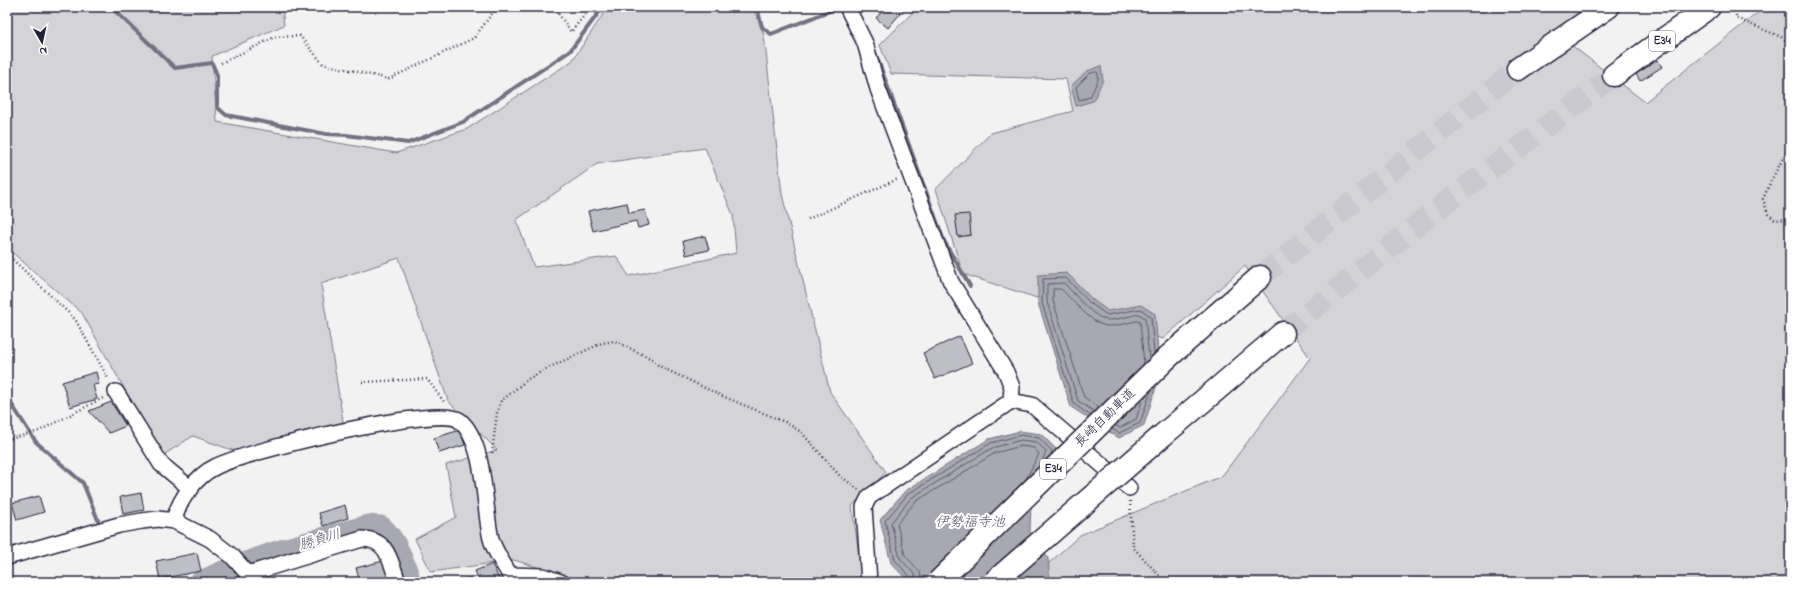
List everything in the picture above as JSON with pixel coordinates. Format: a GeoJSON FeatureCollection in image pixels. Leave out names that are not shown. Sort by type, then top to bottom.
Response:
{"type":"FeatureCollection","features":[{"type":"Feature","properties":{"kind":"highway"},"geometry":{"type":"LineString","coordinates":[[1518,69],[1608,7]]}},
{"type":"Feature","properties":{"kind":"highway","name":"E34"},"geometry":{"type":"LineString","coordinates":[[1614,75],[1709,7]]}},
{"type":"Feature","properties":{"kind":"highway","name":"長崎自動車道"},"geometry":{"type":"LineString","coordinates":[[938,582],[1168,357],[1260,277]]}},
{"type":"Feature","properties":{"kind":"highway"},"geometry":{"type":"LineString","coordinates":[[994,582],[1162,435],[1283,333]]}},
{"type":"Feature","properties":{"kind":"street"},"geometry":{"type":"LineString","coordinates":[[847,7],[865,43],[878,89],[950,282],[1006,372],[1012,387],[1011,401]]}},
{"type":"Feature","properties":{"kind":"street"},"geometry":{"type":"LineString","coordinates":[[116,392],[161,464],[191,489]]}},
{"type":"Feature","properties":{"kind":"street"},"geometry":{"type":"LineString","coordinates":[[869,582],[864,507],[869,497],[1011,401],[1032,405],[1129,488]]}},
{"type":"Feature","properties":{"kind":"street"},"geometry":{"type":"LineString","coordinates":[[174,521],[176,511],[191,489],[213,467],[234,459],[318,437],[381,424],[446,417],[458,420],[469,431],[475,446],[485,490],[490,536],[507,578],[543,576],[561,582]]}},
{"type":"Feature","properties":{"kind":"street"},"geometry":{"type":"LineString","coordinates":[[7,557],[119,525],[142,521],[174,521],[210,539],[232,556],[248,574],[362,539],[372,539],[381,544],[387,552],[398,582]]}},
{"type":"Feature","properties":{"kind":"path"},"geometry":{"type":"LineString","coordinates":[[221,63],[275,37],[300,36],[323,64],[389,79],[474,38],[497,7]]}},
{"type":"Feature","properties":{"kind":"path"},"geometry":{"type":"LineString","coordinates":[[554,7],[571,32],[591,7]]}},
{"type":"Feature","properties":{"kind":"path"},"geometry":{"type":"LineString","coordinates":[[1736,7],[1736,18],[1781,37],[1790,43]]}},
{"type":"Feature","properties":{"kind":"path"},"geometry":{"type":"LineString","coordinates":[[1790,144],[1763,199],[1768,214],[1775,220],[1790,219]]}},
{"type":"Feature","properties":{"kind":"path"},"geometry":{"type":"LineString","coordinates":[[808,219],[909,174]]}},
{"type":"Feature","properties":{"kind":"path"},"geometry":{"type":"LineString","coordinates":[[7,254],[75,319],[116,392],[39,431],[7,440]]}},
{"type":"Feature","properties":{"kind":"path"},"geometry":{"type":"LineString","coordinates":[[492,454],[495,420],[501,401],[528,379],[548,368],[602,343],[615,341],[652,359],[659,366],[722,396],[785,422],[801,432],[839,476],[869,497]]}},
{"type":"Feature","properties":{"kind":"path"},"geometry":{"type":"LineString","coordinates":[[362,382],[427,379],[458,420]]}},
{"type":"Feature","properties":{"kind":"path"},"geometry":{"type":"LineString","coordinates":[[1129,488],[1134,547],[1165,582]]}},
{"type":"Feature","properties":{"kind":"shaded area"},"geometry":{"type":"Polygon","coordinates":[[[7,7],[282,7],[284,25],[212,56],[217,122],[396,153],[467,129],[572,61],[608,7],[753,7],[764,35],[782,194],[830,392],[886,472],[852,506],[863,582],[577,582],[573,578],[514,560],[431,572],[415,539],[456,517],[446,465],[497,450],[448,401],[399,258],[321,284],[344,427],[240,453],[193,436],[162,456],[82,313],[7,248],[7,7]],[[705,148],[597,164],[516,220],[534,267],[616,256],[629,276],[736,253],[733,215],[705,148]]]}},
{"type":"Feature","properties":{"kind":"shaded area"},"geometry":{"type":"Polygon","coordinates":[[[918,7],[1589,7],[1553,31],[1645,102],[1765,7],[1790,7],[1790,582],[1028,582],[1080,535],[1222,476],[1310,358],[1245,266],[1163,339],[963,274],[936,189],[991,133],[1073,111],[1066,79],[891,74],[880,45],[918,7]]]}},
{"type":"Feature","properties":{"kind":"water"},"geometry":{"type":"Polygon","coordinates":[[[1101,66],[1103,80],[1093,101],[1076,106],[1071,86],[1087,71],[1101,66]]]}},
{"type":"Feature","properties":{"kind":"water"},"geometry":{"type":"Polygon","coordinates":[[[1067,273],[1093,300],[1108,311],[1141,305],[1155,314],[1160,375],[1144,425],[1119,438],[1071,407],[1038,303],[1038,275],[1067,273]]]}},
{"type":"Feature","properties":{"kind":"water","name":"伊勢福寺池"},"geometry":{"type":"Polygon","coordinates":[[[1020,431],[1041,434],[1058,451],[1031,502],[1030,532],[1048,558],[1050,582],[909,582],[891,563],[880,520],[905,491],[989,439],[1020,431]]]}},
{"type":"Feature","properties":{"kind":"building"},"geometry":{"type":"Polygon","coordinates":[[[886,7],[906,7],[888,28],[876,18],[886,7]]]}},
{"type":"Feature","properties":{"kind":"building"},"geometry":{"type":"Polygon","coordinates":[[[1658,60],[1662,67],[1640,81],[1636,74],[1658,60]]]}},
{"type":"Feature","properties":{"kind":"building"},"geometry":{"type":"Polygon","coordinates":[[[627,203],[629,213],[645,210],[649,225],[638,228],[636,221],[593,231],[588,211],[627,203]]]}},
{"type":"Feature","properties":{"kind":"building"},"geometry":{"type":"Polygon","coordinates":[[[969,214],[971,235],[958,237],[955,215],[969,214]]]}},
{"type":"Feature","properties":{"kind":"building"},"geometry":{"type":"Polygon","coordinates":[[[705,236],[709,250],[686,255],[683,241],[705,236]]]}},
{"type":"Feature","properties":{"kind":"building"},"geometry":{"type":"Polygon","coordinates":[[[960,336],[972,363],[935,379],[923,353],[960,336]]]}},
{"type":"Feature","properties":{"kind":"building"},"geometry":{"type":"Polygon","coordinates":[[[96,372],[99,384],[93,385],[97,399],[70,407],[62,382],[96,372]]]}},
{"type":"Feature","properties":{"kind":"building"},"geometry":{"type":"Polygon","coordinates":[[[111,402],[126,426],[109,433],[89,411],[111,402]]]}},
{"type":"Feature","properties":{"kind":"building"},"geometry":{"type":"Polygon","coordinates":[[[460,430],[465,445],[439,453],[434,438],[460,430]]]}},
{"type":"Feature","properties":{"kind":"building"},"geometry":{"type":"Polygon","coordinates":[[[141,493],[144,510],[123,514],[120,497],[141,493]]]}},
{"type":"Feature","properties":{"kind":"building"},"geometry":{"type":"Polygon","coordinates":[[[39,496],[44,512],[17,520],[12,503],[39,496]]]}},
{"type":"Feature","properties":{"kind":"building"},"geometry":{"type":"Polygon","coordinates":[[[345,505],[348,518],[323,526],[319,513],[345,505]]]}},
{"type":"Feature","properties":{"kind":"building"},"geometry":{"type":"Polygon","coordinates":[[[197,553],[201,571],[160,579],[156,561],[197,553]]]}},
{"type":"Feature","properties":{"kind":"building"},"geometry":{"type":"Polygon","coordinates":[[[383,561],[389,582],[360,582],[356,568],[383,561]]]}},
{"type":"Feature","properties":{"kind":"building"},"geometry":{"type":"Polygon","coordinates":[[[492,564],[500,581],[480,582],[475,571],[492,564]]]}},
{"type":"Feature","properties":{"kind":"building"},"geometry":{"type":"Polygon","coordinates":[[[473,577],[474,582],[455,582],[473,577]]]}},
{"type":"Feature","properties":{"kind":"waterway"},"geometry":{"type":"LineString","coordinates":[[111,7],[175,68],[212,63],[217,75],[217,107],[226,115],[326,134],[408,143],[463,122],[570,51],[603,7]]}},
{"type":"Feature","properties":{"kind":"waterway"},"geometry":{"type":"LineString","coordinates":[[757,7],[762,27],[771,34],[840,7]]}},
{"type":"Feature","properties":{"kind":"waterway"},"geometry":{"type":"LineString","coordinates":[[875,52],[944,241],[970,286]]}},
{"type":"Feature","properties":{"kind":"waterway"},"geometry":{"type":"LineString","coordinates":[[7,397],[36,442],[83,483],[98,520]]}},
{"type":"Feature","properties":{"kind":"waterway","name":"勝負川"},"geometry":{"type":"LineString","coordinates":[[201,582],[262,557],[368,526],[381,527],[387,533],[402,559],[410,582]]}},
{"type":"Feature","properties":{"kind":"tunnel"},"geometry":{"type":"LineString","coordinates":[[1260,277],[1518,69]]}},
{"type":"Feature","properties":{"kind":"tunnel"},"geometry":{"type":"LineString","coordinates":[[1283,333],[1431,214],[1614,75]]}}]}
